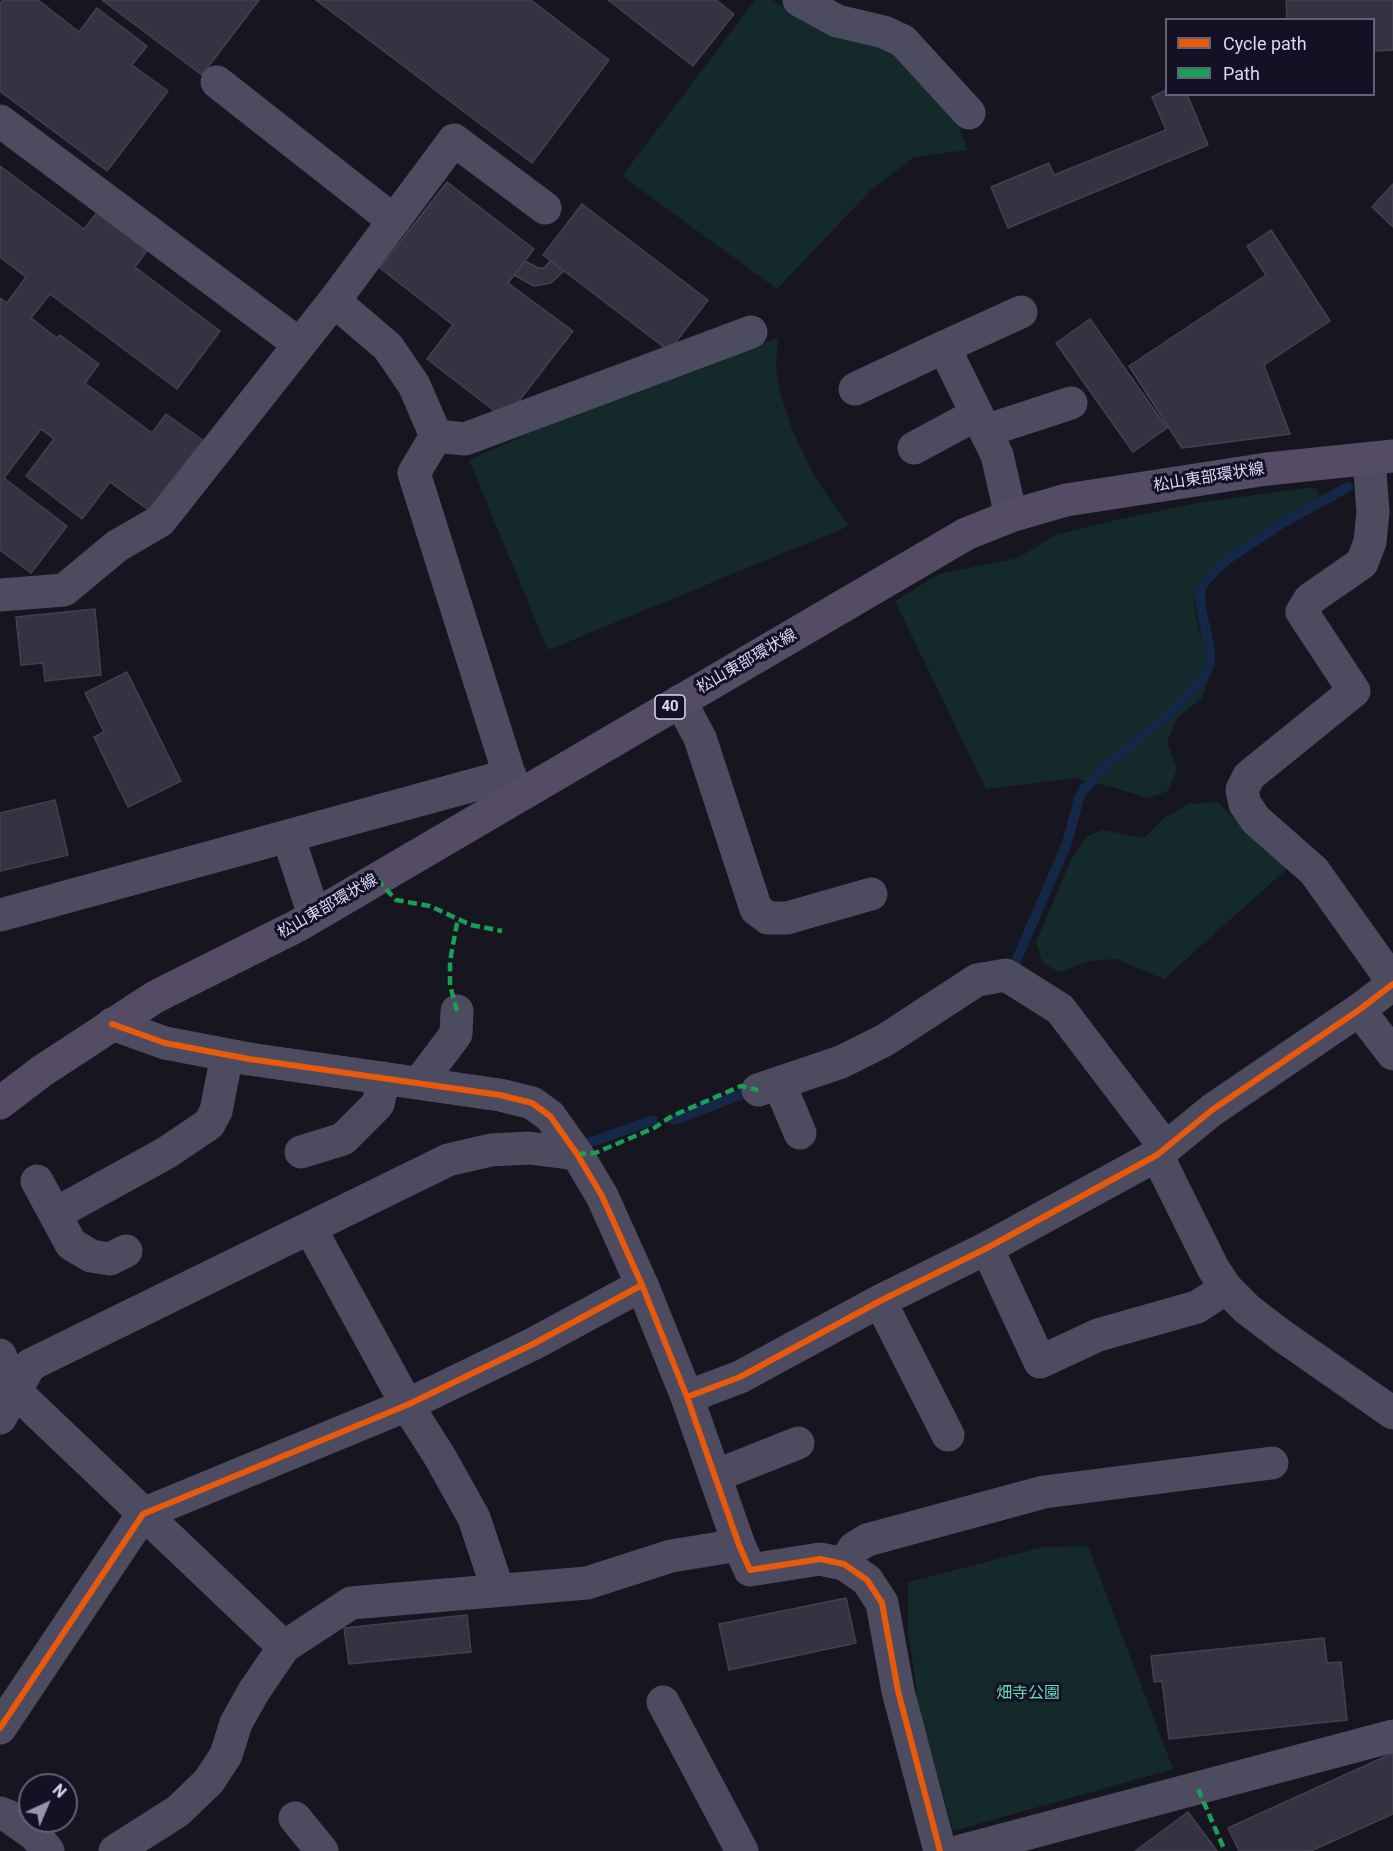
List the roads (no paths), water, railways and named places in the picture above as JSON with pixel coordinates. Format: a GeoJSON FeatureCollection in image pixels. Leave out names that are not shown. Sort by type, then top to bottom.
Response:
{"type":"FeatureCollection","features":[{"type":"Feature","properties":{"kind":"main road","name":"松山東部環状線"},"geometry":{"type":"LineString","coordinates":[[0,1103],[42,1071],[155,997],[314,915],[513,786],[680,701],[966,534],[1011,516],[1066,500],[1267,469],[1381,458]]}},
{"type":"Feature","properties":{"kind":"street"},"geometry":{"type":"LineString","coordinates":[[799,0],[837,21],[884,32],[903,41],[969,113]]}},
{"type":"Feature","properties":{"kind":"street"},"geometry":{"type":"LineString","coordinates":[[218,81],[394,221]]}},
{"type":"Feature","properties":{"kind":"street"},"geometry":{"type":"LineString","coordinates":[[0,121],[299,344]]}},
{"type":"Feature","properties":{"kind":"street"},"geometry":{"type":"LineString","coordinates":[[0,595],[64,590],[117,546],[160,521],[334,301],[454,140],[545,208]]}},
{"type":"Feature","properties":{"kind":"street"},"geometry":{"type":"LineString","coordinates":[[334,301],[388,347],[414,385],[436,436]]}},
{"type":"Feature","properties":{"kind":"street"},"geometry":{"type":"LineString","coordinates":[[855,389],[1021,312]]}},
{"type":"Feature","properties":{"kind":"street"},"geometry":{"type":"LineString","coordinates":[[436,436],[465,439],[751,332]]}},
{"type":"Feature","properties":{"kind":"street"},"geometry":{"type":"LineString","coordinates":[[944,347],[997,455],[1011,516]]}},
{"type":"Feature","properties":{"kind":"street"},"geometry":{"type":"LineString","coordinates":[[914,448],[981,423],[1071,403]]}},
{"type":"Feature","properties":{"kind":"street"},"geometry":{"type":"LineString","coordinates":[[0,915],[288,836],[513,786],[414,473],[436,436]]}},
{"type":"Feature","properties":{"kind":"street"},"geometry":{"type":"LineString","coordinates":[[687,1397],[740,1377],[880,1301],[987,1248],[1161,1151],[1212,1110],[1359,1010],[1393,983],[1314,872],[1256,819],[1245,804],[1242,790],[1249,776],[1354,691],[1302,612],[1310,599],[1362,563],[1370,542],[1381,458]]}},
{"type":"Feature","properties":{"kind":"street"},"geometry":{"type":"LineString","coordinates":[[680,701],[700,738],[756,909],[768,918],[787,918],[872,894]]}},
{"type":"Feature","properties":{"kind":"street"},"geometry":{"type":"LineString","coordinates":[[288,836],[314,915]]}},
{"type":"Feature","properties":{"kind":"street"},"geometry":{"type":"LineString","coordinates":[[800,1133],[769,1086],[841,1062],[885,1040],[977,980],[1006,975],[1060,1009],[1161,1151],[1213,1268],[1226,1288],[1247,1309],[1281,1335],[1393,1413]]}},
{"type":"Feature","properties":{"kind":"street"},"geometry":{"type":"LineString","coordinates":[[1359,1010],[1393,1054]]}},
{"type":"Feature","properties":{"kind":"street"},"geometry":{"type":"LineString","coordinates":[[419,1083],[456,1034],[457,1011]]}},
{"type":"Feature","properties":{"kind":"street"},"geometry":{"type":"LineString","coordinates":[[112,1024],[165,1043],[227,1055],[500,1095],[532,1103],[550,1116],[577,1154],[602,1196],[642,1285],[687,1397],[750,1570],[820,1559],[844,1564],[867,1580],[882,1603],[898,1691],[940,1851]]}},
{"type":"Feature","properties":{"kind":"street"},"geometry":{"type":"LineString","coordinates":[[56,1214],[166,1153],[209,1124],[216,1111],[227,1055]]}},
{"type":"Feature","properties":{"kind":"street"},"geometry":{"type":"LineString","coordinates":[[301,1152],[343,1139],[378,1104],[384,1078]]}},
{"type":"Feature","properties":{"kind":"street"},"geometry":{"type":"LineString","coordinates":[[8,1405],[30,1365],[448,1160],[491,1150],[529,1148],[577,1154]]}},
{"type":"Feature","properties":{"kind":"street"},"geometry":{"type":"LineString","coordinates":[[37,1181],[71,1244],[91,1256],[110,1259],[126,1251]]}},
{"type":"Feature","properties":{"kind":"street"},"geometry":{"type":"LineString","coordinates":[[310,1228],[407,1406],[440,1457],[474,1518],[498,1590]]}},
{"type":"Feature","properties":{"kind":"street"},"geometry":{"type":"LineString","coordinates":[[987,1248],[1040,1362],[1098,1335],[1197,1307],[1226,1288]]}},
{"type":"Feature","properties":{"kind":"street"},"geometry":{"type":"LineString","coordinates":[[0,1728],[143,1514],[407,1406],[533,1344],[642,1285]]}},
{"type":"Feature","properties":{"kind":"street"},"geometry":{"type":"LineString","coordinates":[[880,1301],[948,1435]]}},
{"type":"Feature","properties":{"kind":"street"},"geometry":{"type":"LineString","coordinates":[[0,1355],[8,1405],[143,1514],[284,1647]]}},
{"type":"Feature","properties":{"kind":"street"},"geometry":{"type":"LineString","coordinates":[[715,1476],[798,1443]]}},
{"type":"Feature","properties":{"kind":"street"},"geometry":{"type":"LineString","coordinates":[[844,1564],[854,1548],[867,1540],[1044,1492],[1229,1457],[1272,1463]]}},
{"type":"Feature","properties":{"kind":"street"},"geometry":{"type":"LineString","coordinates":[[116,1851],[178,1811],[209,1781],[226,1755],[236,1723],[254,1691],[284,1647],[351,1603],[586,1583],[671,1556],[739,1545]]}},
{"type":"Feature","properties":{"kind":"street"},"geometry":{"type":"LineString","coordinates":[[663,1702],[742,1851]]}},
{"type":"Feature","properties":{"kind":"street"},"geometry":{"type":"LineString","coordinates":[[961,1851],[1393,1736]]}},
{"type":"Feature","properties":{"kind":"street"},"geometry":{"type":"LineString","coordinates":[[0,1813],[8,1816],[35,1836],[48,1851]]}},
{"type":"Feature","properties":{"kind":"street"},"geometry":{"type":"LineString","coordinates":[[295,1818],[322,1851]]}},
{"type":"Feature","properties":{"kind":"waterway"},"geometry":{"type":"LineString","coordinates":[[1014,966],[1067,843],[1079,798],[1084,789],[1107,765],[1170,713],[1204,677],[1210,663],[1210,651],[1200,602],[1201,588],[1225,561],[1284,522],[1348,487]]}},
{"type":"Feature","properties":{"kind":"waterway"},"geometry":{"type":"LineString","coordinates":[[674,1120],[745,1093]]}},
{"type":"Feature","properties":{"kind":"waterway"},"geometry":{"type":"LineString","coordinates":[[589,1143],[653,1120]]}},
{"type":"Feature","properties":{"kind":"park label","name":"畑寺公園"},"geometry":{"type":"Point","coordinates":[1028,1694]}}]}
